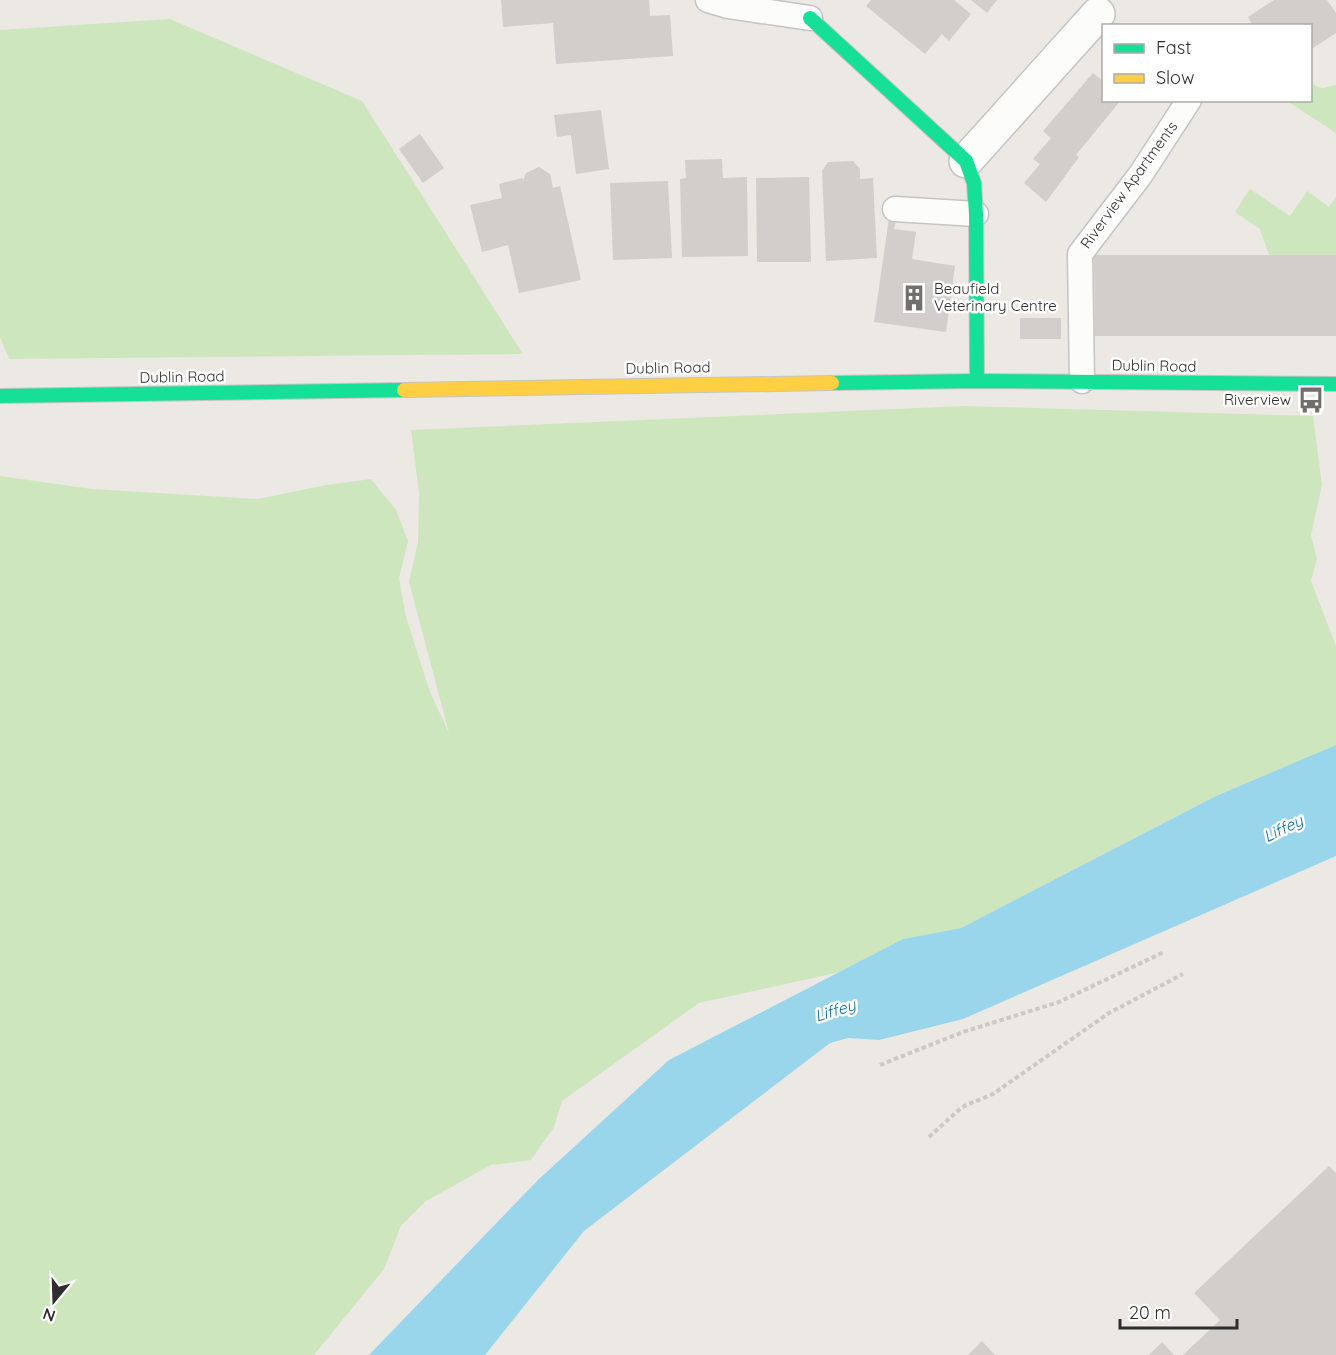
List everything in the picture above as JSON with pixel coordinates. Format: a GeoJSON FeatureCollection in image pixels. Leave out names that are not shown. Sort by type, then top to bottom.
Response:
{"type":"FeatureCollection","features":[{"type":"Feature","properties":{"kind":"main road"},"geometry":{"type":"LineString","coordinates":[[810,18],[966,161],[974,183],[976,214],[977,381]]}},
{"type":"Feature","properties":{"kind":"main road","name":"Dublin Road"},"geometry":{"type":"LineString","coordinates":[[0,396],[977,381],[1336,384]]}},
{"type":"Feature","properties":{"kind":"street"},"geometry":{"type":"LineString","coordinates":[[966,161],[1104,7]]}},
{"type":"Feature","properties":{"kind":"lane"},"geometry":{"type":"LineString","coordinates":[[708,0],[728,6],[810,18]]}},
{"type":"Feature","properties":{"kind":"lane","name":"Riverview Apartments"},"geometry":{"type":"LineString","coordinates":[[1082,381],[1080,254],[1141,174],[1188,102]]}},
{"type":"Feature","properties":{"kind":"lane"},"geometry":{"type":"LineString","coordinates":[[895,209],[976,214]]}},
{"type":"Feature","properties":{"kind":"path"},"geometry":{"type":"LineString","coordinates":[[880,1065],[963,1032],[1059,1002],[1164,952]]}},
{"type":"Feature","properties":{"kind":"path"},"geometry":{"type":"LineString","coordinates":[[929,1137],[962,1107],[993,1094],[1109,1013],[1183,974]]}},
{"type":"Feature","properties":{"kind":"green space"},"geometry":{"type":"Polygon","coordinates":[[[170,19],[362,101],[523,354],[9,359],[0,337],[0,30],[170,19]]]}},
{"type":"Feature","properties":{"kind":"green space"},"geometry":{"type":"Polygon","coordinates":[[[1312,84],[1322,88],[1336,85],[1336,133],[1289,102],[1312,102],[1312,84]]]}},
{"type":"Feature","properties":{"kind":"green space"},"geometry":{"type":"Polygon","coordinates":[[[1250,189],[1290,216],[1307,191],[1329,207],[1336,197],[1336,255],[1269,255],[1260,229],[1235,212],[1250,189]]]}},
{"type":"Feature","properties":{"kind":"green space"},"geometry":{"type":"Polygon","coordinates":[[[964,406],[1313,416],[1322,485],[1311,535],[1317,559],[1311,581],[1336,646],[1336,745],[1216,796],[961,928],[903,939],[840,972],[699,1003],[562,1101],[554,1127],[531,1160],[491,1165],[426,1201],[401,1226],[384,1269],[314,1355],[0,1355],[0,476],[92,489],[258,499],[326,485],[371,479],[396,510],[408,541],[399,578],[406,617],[430,692],[449,733],[409,582],[418,542],[419,493],[411,430],[964,406]]]}},
{"type":"Feature","properties":{"kind":"water","name":"Liffey"},"geometry":{"type":"Polygon","coordinates":[[[1336,745],[1336,856],[963,1019],[879,1040],[848,1038],[830,1043],[584,1231],[485,1355],[369,1355],[539,1179],[669,1060],[903,939],[961,928],[1216,796],[1336,745]]]}},
{"type":"Feature","properties":{"kind":"building"},"geometry":{"type":"Polygon","coordinates":[[[501,0],[649,0],[650,16],[670,15],[673,56],[556,64],[553,23],[503,27],[501,0]]]}},
{"type":"Feature","properties":{"kind":"building"},"geometry":{"type":"Polygon","coordinates":[[[871,0],[954,0],[971,14],[949,41],[942,34],[925,54],[866,6],[871,0]]]}},
{"type":"Feature","properties":{"kind":"building"},"geometry":{"type":"Polygon","coordinates":[[[971,0],[997,0],[987,13],[971,0]]]}},
{"type":"Feature","properties":{"kind":"building"},"geometry":{"type":"Polygon","coordinates":[[[1274,0],[1327,0],[1336,13],[1336,33],[1312,49],[1312,24],[1252,24],[1248,17],[1274,0]]]}},
{"type":"Feature","properties":{"kind":"building"},"geometry":{"type":"Polygon","coordinates":[[[1093,73],[1102,80],[1102,102],[1119,102],[1076,155],[1079,157],[1046,202],[1024,183],[1040,164],[1033,159],[1051,138],[1043,131],[1093,73]]]}},
{"type":"Feature","properties":{"kind":"building"},"geometry":{"type":"Polygon","coordinates":[[[601,110],[609,169],[576,174],[571,135],[557,137],[554,115],[601,110]]]}},
{"type":"Feature","properties":{"kind":"building"},"geometry":{"type":"Polygon","coordinates":[[[420,134],[444,168],[423,183],[399,149],[420,134]]]}},
{"type":"Feature","properties":{"kind":"building"},"geometry":{"type":"Polygon","coordinates":[[[722,159],[723,178],[747,177],[748,256],[682,257],[680,179],[686,178],[685,160],[722,159]]]}},
{"type":"Feature","properties":{"kind":"building"},"geometry":{"type":"Polygon","coordinates":[[[853,161],[860,169],[860,179],[873,178],[877,258],[826,261],[822,171],[828,162],[853,161]]]}},
{"type":"Feature","properties":{"kind":"building"},"geometry":{"type":"Polygon","coordinates":[[[539,167],[550,174],[553,188],[560,186],[581,280],[519,293],[508,245],[482,252],[470,205],[502,198],[499,184],[523,178],[523,181],[526,173],[539,167]]]}},
{"type":"Feature","properties":{"kind":"building"},"geometry":{"type":"Polygon","coordinates":[[[809,177],[811,262],[757,262],[756,178],[809,177]]]}},
{"type":"Feature","properties":{"kind":"building"},"geometry":{"type":"Polygon","coordinates":[[[668,181],[672,258],[613,260],[610,183],[668,181]]]}},
{"type":"Feature","properties":{"kind":"building","name":"Beaufield Veterinary Centre"},"geometry":{"type":"Polygon","coordinates":[[[889,218],[896,219],[894,229],[916,232],[912,259],[955,266],[946,332],[874,322],[889,218]]]}},
{"type":"Feature","properties":{"kind":"building"},"geometry":{"type":"Polygon","coordinates":[[[1094,255],[1336,255],[1336,336],[1095,336],[1094,255]]]}},
{"type":"Feature","properties":{"kind":"building"},"geometry":{"type":"Polygon","coordinates":[[[1020,318],[1061,318],[1061,339],[1020,339],[1020,318]]]}},
{"type":"Feature","properties":{"kind":"building"},"geometry":{"type":"Polygon","coordinates":[[[1329,1166],[1336,1173],[1336,1355],[1183,1355],[1220,1320],[1194,1293],[1329,1166]]]}},
{"type":"Feature","properties":{"kind":"building"},"geometry":{"type":"Polygon","coordinates":[[[982,1341],[995,1355],[968,1355],[982,1341]]]}},
{"type":"Feature","properties":{"kind":"building"},"geometry":{"type":"Polygon","coordinates":[[[1162,1342],[1174,1355],[1149,1355],[1162,1342]]]}},
{"type":"Feature","properties":{"kind":"traffic: fast"},"geometry":{"type":"LineString","coordinates":[[810,18],[966,161],[974,183],[976,214],[977,381]]}},
{"type":"Feature","properties":{"kind":"traffic: fast"},"geometry":{"type":"LineString","coordinates":[[832,383],[977,381],[1336,384]]}},
{"type":"Feature","properties":{"kind":"traffic: fast"},"geometry":{"type":"LineString","coordinates":[[0,396],[404,390]]}},
{"type":"Feature","properties":{"kind":"traffic: slow"},"geometry":{"type":"LineString","coordinates":[[404,390],[832,383]]}},
{"type":"Feature","properties":{"kind":"place","name":"Beaufield Veterinary Centre"},"geometry":{"type":"Point","coordinates":[914,298]}},
{"type":"Feature","properties":{"kind":"place","name":"Riverview"},"geometry":{"type":"Point","coordinates":[1311,400]}}]}
